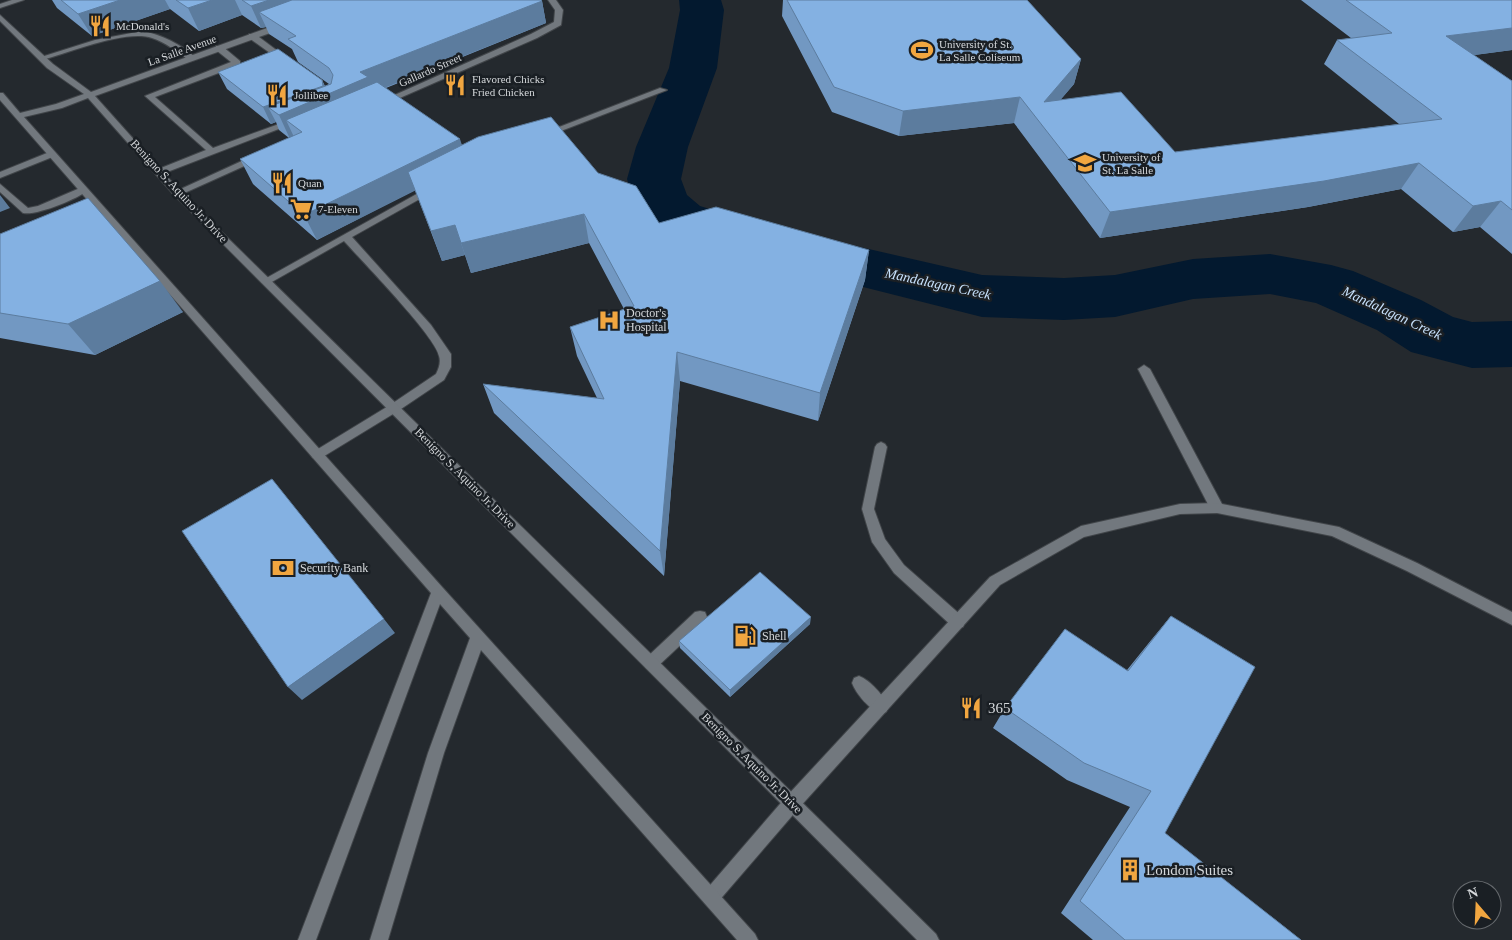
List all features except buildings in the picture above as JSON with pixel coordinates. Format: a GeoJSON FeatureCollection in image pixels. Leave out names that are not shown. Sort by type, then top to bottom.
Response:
{"type":"FeatureCollection","features":[{"type":"Feature","properties":{"kind":"main road"},"geometry":{"type":"LineString","coordinates":[[0,6],[20,0]]}},
{"type":"Feature","properties":{"kind":"main road","name":"Gallardo Street"},"geometry":{"type":"LineString","coordinates":[[378,105],[534,36],[558,23],[559,10],[552,0]]}},
{"type":"Feature","properties":{"kind":"main road","name":"Benigno S. Aquino Jr. Drive"},"geometry":{"type":"LineString","coordinates":[[0,16],[42,58],[90,95],[177,192],[930,940]]}},
{"type":"Feature","properties":{"kind":"main road","name":"La Salle Avenue"},"geometry":{"type":"LineString","coordinates":[[18,116],[59,106],[288,23]]}},
{"type":"Feature","properties":{"kind":"main road"},"geometry":{"type":"LineString","coordinates":[[42,58],[122,36],[138,34],[151,35],[192,58]]}},
{"type":"Feature","properties":{"kind":"main road"},"geometry":{"type":"LineString","coordinates":[[252,36],[293,65]]}},
{"type":"Feature","properties":{"kind":"main road"},"geometry":{"type":"LineString","coordinates":[[212,151],[149,96],[237,62],[219,48]]}},
{"type":"Feature","properties":{"kind":"main road"},"geometry":{"type":"LineString","coordinates":[[534,138],[663,90]]}},
{"type":"Feature","properties":{"kind":"main road"},"geometry":{"type":"LineString","coordinates":[[0,95],[83,190],[107,224],[317,455],[749,940]]}},
{"type":"Feature","properties":{"kind":"main road"},"geometry":{"type":"LineString","coordinates":[[159,172],[300,119]]}},
{"type":"Feature","properties":{"kind":"main road"},"geometry":{"type":"LineString","coordinates":[[177,192],[268,153]]}},
{"type":"Feature","properties":{"kind":"main road"},"geometry":{"type":"LineString","coordinates":[[0,175],[52,154]]}},
{"type":"Feature","properties":{"kind":"main road"},"geometry":{"type":"LineString","coordinates":[[266,280],[439,185]]}},
{"type":"Feature","properties":{"kind":"main road"},"geometry":{"type":"LineString","coordinates":[[0,187],[26,212],[41,208],[83,190]]}},
{"type":"Feature","properties":{"kind":"main road"},"geometry":{"type":"LineString","coordinates":[[317,455],[394,408],[440,377],[445,367],[446,354],[427,328],[346,237]]}},
{"type":"Feature","properties":{"kind":"main road"},"geometry":{"type":"LineString","coordinates":[[1144,369],[1217,508]]}},
{"type":"Feature","properties":{"kind":"main road"},"geometry":{"type":"LineString","coordinates":[[881,447],[868,509],[878,542],[899,569],[958,622]]}},
{"type":"Feature","properties":{"kind":"main road"},"geometry":{"type":"LineString","coordinates":[[711,897],[792,803],[995,581],[1082,532],[1180,509],[1217,508],[1334,531],[1412,567],[1512,618]]}},
{"type":"Feature","properties":{"kind":"main road"},"geometry":{"type":"LineString","coordinates":[[307,940],[438,592]]}},
{"type":"Feature","properties":{"kind":"main road"},"geometry":{"type":"LineString","coordinates":[[651,663],[700,617]]}},
{"type":"Feature","properties":{"kind":"main road"},"geometry":{"type":"LineString","coordinates":[[379,940],[436,752],[478,637]]}},
{"type":"Feature","properties":{"kind":"main road"},"geometry":{"type":"LineString","coordinates":[[859,683],[881,707]]}},
{"type":"Feature","properties":{"kind":"waterway","name":"Mandalagan Creek"},"geometry":{"type":"LineString","coordinates":[[700,0],[702,10],[693,68],[662,147],[654,179],[662,203],[680,218],[737,237],[982,296],[1064,299],[1115,296],[1193,279],[1270,274],[1331,285],[1399,315],[1434,336],[1472,345],[1512,344]]}},
{"type":"Feature","properties":{"kind":"place","name":"McDonald's"},"geometry":{"type":"Point","coordinates":[100,26]}},
{"type":"Feature","properties":{"kind":"place","name":"University of St. La Salle Coliseum"},"geometry":{"type":"Point","coordinates":[922,50]}},
{"type":"Feature","properties":{"kind":"place","name":"Flavored Chicks Fried Chicken"},"geometry":{"type":"Point","coordinates":[455,85]}},
{"type":"Feature","properties":{"kind":"place","name":"Jollibee"},"geometry":{"type":"Point","coordinates":[277,95]}},
{"type":"Feature","properties":{"kind":"place","name":"University of St. La Salle"},"geometry":{"type":"Point","coordinates":[1085,163]}},
{"type":"Feature","properties":{"kind":"place","name":"Quan"},"geometry":{"type":"Point","coordinates":[282,183]}},
{"type":"Feature","properties":{"kind":"place","name":"7-Eleven"},"geometry":{"type":"Point","coordinates":[301,209]}},
{"type":"Feature","properties":{"kind":"place","name":"Doctor's Hospital"},"geometry":{"type":"Point","coordinates":[609,320]}},
{"type":"Feature","properties":{"kind":"place","name":"Security Bank"},"geometry":{"type":"Point","coordinates":[283,568]}},
{"type":"Feature","properties":{"kind":"place","name":"Shell"},"geometry":{"type":"Point","coordinates":[745,636]}},
{"type":"Feature","properties":{"kind":"place","name":"365"},"geometry":{"type":"Point","coordinates":[971,708]}},
{"type":"Feature","properties":{"kind":"place","name":"London Suites"},"geometry":{"type":"Point","coordinates":[1130,870]}}]}
